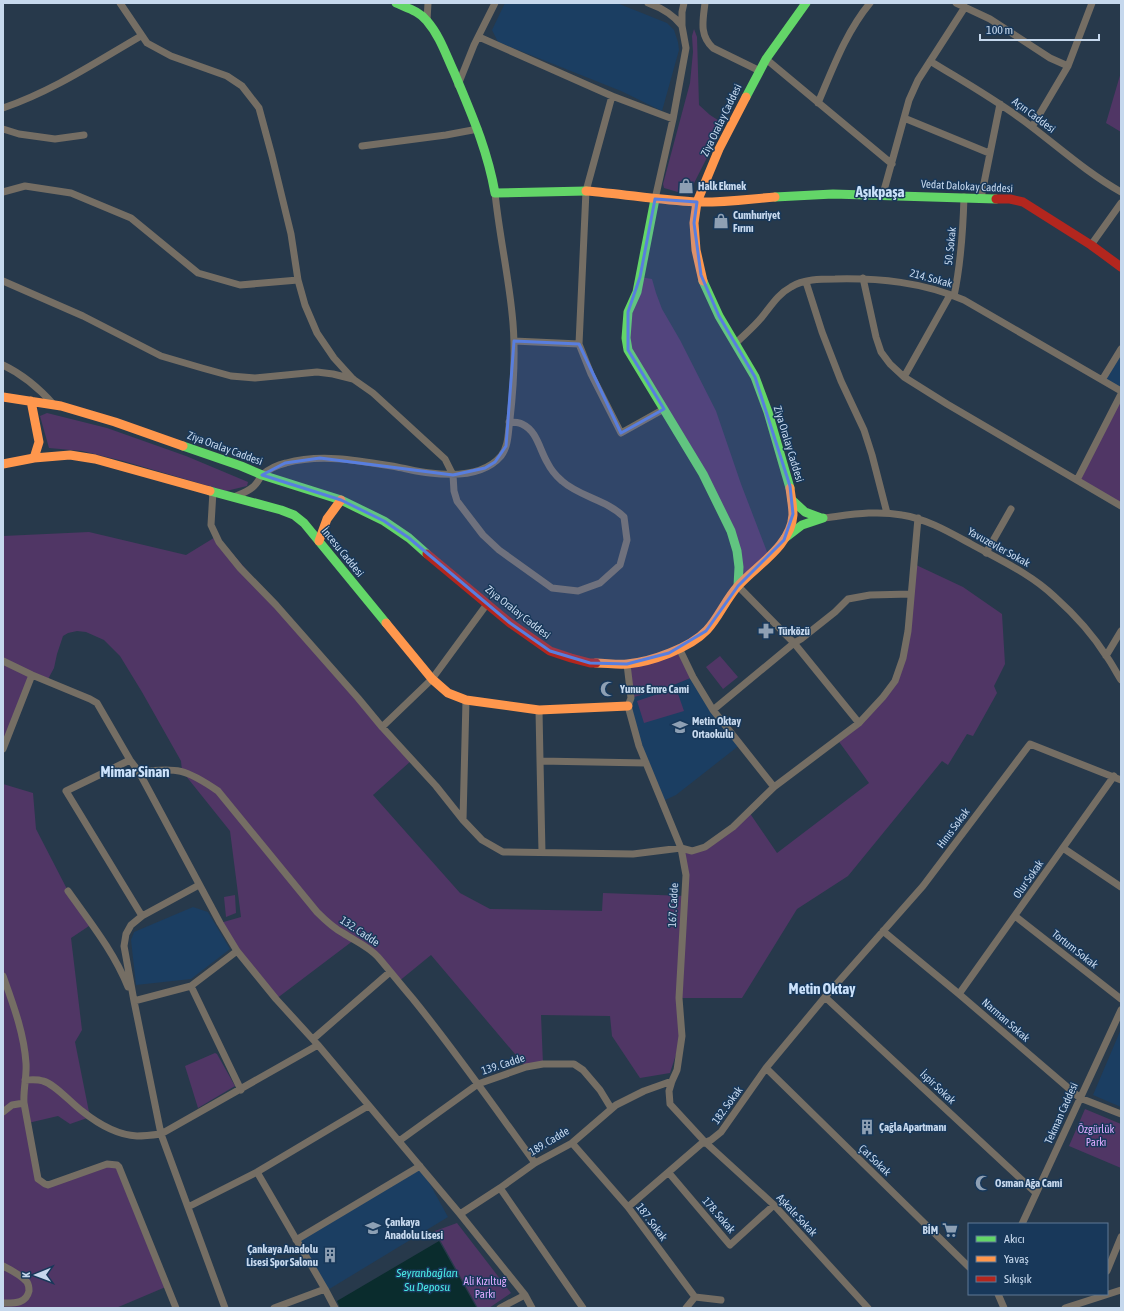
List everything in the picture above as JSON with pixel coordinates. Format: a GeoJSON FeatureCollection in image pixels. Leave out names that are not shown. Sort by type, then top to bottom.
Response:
{"type":"FeatureCollection","features":[{"type":"Feature","properties":{"kind":"main road"},"geometry":{"type":"LineString","coordinates":[[396,3],[418,12],[427,20],[438,36],[458,86],[478,129],[485,148],[496,193]]}},
{"type":"Feature","properties":{"kind":"main road","name":"Ziya Oralay Caddesi"},"geometry":{"type":"LineString","coordinates":[[3,397],[54,405],[116,422],[241,466],[262,475],[341,500],[384,521],[409,538],[526,636],[550,652],[590,662],[628,664],[656,658],[679,648],[695,640],[706,631],[738,586],[769,557],[784,540],[792,521],[793,514],[790,486],[768,412],[755,377],[706,290],[701,275],[696,250],[694,223],[697,202],[720,149],[766,59],[806,3]]}},
{"type":"Feature","properties":{"kind":"main road","name":"Vedat Dalokay Caddesi"},"geometry":{"type":"LineString","coordinates":[[496,193],[586,191],[613,192],[654,199],[697,202],[833,194],[883,194],[1010,199],[1023,202],[1091,245],[1121,267]]}},
{"type":"Feature","properties":{"kind":"main road"},"geometry":{"type":"LineString","coordinates":[[654,199],[640,277],[628,312],[626,338],[628,350],[703,474],[730,530],[737,551],[739,567],[738,586]]}},
{"type":"Feature","properties":{"kind":"main road"},"geometry":{"type":"LineString","coordinates":[[31,401],[39,442],[34,458]]}},
{"type":"Feature","properties":{"kind":"main road","name":"İncesu Caddesi"},"geometry":{"type":"LineString","coordinates":[[3,464],[34,458],[70,455],[95,459],[281,510],[294,515],[304,523],[432,679],[448,693],[466,700],[539,710],[586,710],[628,706]]}},
{"type":"Feature","properties":{"kind":"main road"},"geometry":{"type":"LineString","coordinates":[[319,541],[329,514],[341,500]]}},
{"type":"Feature","properties":{"kind":"main road"},"geometry":{"type":"LineString","coordinates":[[792,500],[806,514],[823,518]]}},
{"type":"Feature","properties":{"kind":"main road"},"geometry":{"type":"LineString","coordinates":[[784,540],[802,525],[823,518]]}},
{"type":"Feature","properties":{"kind":"street"},"geometry":{"type":"LineString","coordinates":[[120,3],[147,43],[171,56],[227,76],[242,86],[259,108],[291,234],[298,280],[305,305],[316,333],[334,358],[353,379],[373,393],[444,459],[453,475],[454,491],[457,501],[483,536],[499,550],[552,588],[578,591],[600,583],[620,565],[627,540],[624,517],[562,481],[546,461],[536,437],[530,429],[521,423],[509,422]]}},
{"type":"Feature","properties":{"kind":"street"},"geometry":{"type":"LineString","coordinates":[[427,20],[428,3]]}},
{"type":"Feature","properties":{"kind":"street"},"geometry":{"type":"LineString","coordinates":[[458,86],[495,3]]}},
{"type":"Feature","properties":{"kind":"street"},"geometry":{"type":"LineString","coordinates":[[648,3],[659,7],[674,16],[682,26]]}},
{"type":"Feature","properties":{"kind":"street"},"geometry":{"type":"LineString","coordinates":[[654,199],[673,119],[686,48],[682,26],[682,12],[684,3]]}},
{"type":"Feature","properties":{"kind":"street"},"geometry":{"type":"LineString","coordinates":[[705,3],[702,30],[708,43],[713,48],[760,71]]}},
{"type":"Feature","properties":{"kind":"street"},"geometry":{"type":"LineString","coordinates":[[818,102],[850,30],[870,3]]}},
{"type":"Feature","properties":{"kind":"street"},"geometry":{"type":"LineString","coordinates":[[956,3],[990,19],[1050,58],[1068,66]]}},
{"type":"Feature","properties":{"kind":"street"},"geometry":{"type":"LineString","coordinates":[[1032,127],[1068,66],[1092,3]]}},
{"type":"Feature","properties":{"kind":"street"},"geometry":{"type":"LineString","coordinates":[[883,194],[909,100],[915,86],[965,7]]}},
{"type":"Feature","properties":{"kind":"street"},"geometry":{"type":"LineString","coordinates":[[3,108],[26,100],[49,89],[141,36]]}},
{"type":"Feature","properties":{"kind":"street"},"geometry":{"type":"LineString","coordinates":[[479,37],[612,96],[673,119]]}},
{"type":"Feature","properties":{"kind":"street"},"geometry":{"type":"LineString","coordinates":[[766,59],[892,164]]}},
{"type":"Feature","properties":{"kind":"street","name":"Açın Caddesi"},"geometry":{"type":"LineString","coordinates":[[930,61],[1000,104],[1032,127],[1076,163],[1121,192]]}},
{"type":"Feature","properties":{"kind":"street"},"geometry":{"type":"LineString","coordinates":[[612,96],[586,191],[579,344],[591,374],[621,433],[664,409]]}},
{"type":"Feature","properties":{"kind":"street"},"geometry":{"type":"LineString","coordinates":[[981,198],[1000,104]]}},
{"type":"Feature","properties":{"kind":"street"},"geometry":{"type":"LineString","coordinates":[[904,118],[989,153]]}},
{"type":"Feature","properties":{"kind":"street"},"geometry":{"type":"LineString","coordinates":[[3,128],[19,134],[55,139],[84,135]]}},
{"type":"Feature","properties":{"kind":"street"},"geometry":{"type":"LineString","coordinates":[[362,146],[446,135],[478,129]]}},
{"type":"Feature","properties":{"kind":"street"},"geometry":{"type":"LineString","coordinates":[[3,192],[26,186],[71,194],[131,218],[198,273],[240,285],[298,280]]}},
{"type":"Feature","properties":{"kind":"street"},"geometry":{"type":"LineString","coordinates":[[234,497],[254,487],[262,475],[273,468],[285,463],[304,459],[320,458],[453,475],[471,473],[485,468],[495,462],[502,455],[506,446],[513,388],[514,341],[513,313],[498,223],[496,193]]}},
{"type":"Feature","properties":{"kind":"street","name":"50. Sokak"},"geometry":{"type":"LineString","coordinates":[[904,377],[952,295],[958,279],[963,233],[964,197]]}},
{"type":"Feature","properties":{"kind":"street"},"geometry":{"type":"LineString","coordinates":[[1091,245],[1121,203]]}},
{"type":"Feature","properties":{"kind":"street"},"geometry":{"type":"LineString","coordinates":[[863,278],[876,337],[881,352],[890,364],[904,377],[1121,506]]}},
{"type":"Feature","properties":{"kind":"street","name":"214. Sokak"},"geometry":{"type":"LineString","coordinates":[[736,343],[762,317],[773,302],[784,291],[793,285],[820,279],[878,279],[914,284],[964,300],[1121,392]]}},
{"type":"Feature","properties":{"kind":"street"},"geometry":{"type":"LineString","coordinates":[[3,281],[83,316],[161,356],[202,368],[231,376],[256,378],[317,372],[353,379]]}},
{"type":"Feature","properties":{"kind":"street"},"geometry":{"type":"LineString","coordinates":[[806,282],[822,332],[841,381],[864,430],[887,513]]}},
{"type":"Feature","properties":{"kind":"street"},"geometry":{"type":"LineString","coordinates":[[514,341],[579,344]]}},
{"type":"Feature","properties":{"kind":"street"},"geometry":{"type":"LineString","coordinates":[[1102,380],[1121,349]]}},
{"type":"Feature","properties":{"kind":"street"},"geometry":{"type":"LineString","coordinates":[[3,365],[14,370],[40,389],[54,405]]}},
{"type":"Feature","properties":{"kind":"street"},"geometry":{"type":"LineString","coordinates":[[1077,480],[1121,392]]}},
{"type":"Feature","properties":{"kind":"street"},"geometry":{"type":"LineString","coordinates":[[213,491],[211,525],[219,542],[240,568],[276,605],[358,698],[382,728],[436,786],[463,820],[482,840],[503,852],[632,854],[681,848],[692,851],[705,847],[716,840],[738,822],[774,787],[859,723],[883,698],[895,681],[903,658],[908,631],[918,518]]}},
{"type":"Feature","properties":{"kind":"street"},"geometry":{"type":"LineString","coordinates":[[986,553],[1011,509]]}},
{"type":"Feature","properties":{"kind":"street","name":"Yavuzevler Sokak"},"geometry":{"type":"LineString","coordinates":[[823,518],[870,513],[887,513],[918,518],[936,525],[1016,569],[1055,596],[1106,656],[1121,680]]}},
{"type":"Feature","properties":{"kind":"street"},"geometry":{"type":"LineString","coordinates":[[738,586],[794,643],[859,723]]}},
{"type":"Feature","properties":{"kind":"street"},"geometry":{"type":"LineString","coordinates":[[713,710],[794,643],[835,612],[848,599],[870,594],[911,594]]}},
{"type":"Feature","properties":{"kind":"street"},"geometry":{"type":"LineString","coordinates":[[382,728],[432,679],[487,604]]}},
{"type":"Feature","properties":{"kind":"street"},"geometry":{"type":"LineString","coordinates":[[1106,656],[1121,632]]}},
{"type":"Feature","properties":{"kind":"street"},"geometry":{"type":"LineString","coordinates":[[679,648],[693,677],[713,710],[774,787]]}},
{"type":"Feature","properties":{"kind":"street"},"geometry":{"type":"LineString","coordinates":[[3,661],[97,703],[130,760],[139,772],[199,885],[237,951],[276,999],[318,1046],[460,1214],[524,1295],[532,1308]]}},
{"type":"Feature","properties":{"kind":"street","name":"167. Cadde"},"geometry":{"type":"LineString","coordinates":[[628,664],[631,698],[628,706],[639,746],[681,848],[686,875],[679,998],[682,1036],[677,1070],[669,1091],[670,1104],[705,1142]]}},
{"type":"Feature","properties":{"kind":"street"},"geometry":{"type":"LineString","coordinates":[[3,749],[32,675]]}},
{"type":"Feature","properties":{"kind":"street"},"geometry":{"type":"LineString","coordinates":[[463,820],[466,700]]}},
{"type":"Feature","properties":{"kind":"street"},"geometry":{"type":"LineString","coordinates":[[539,710],[542,852]]}},
{"type":"Feature","properties":{"kind":"street","name":"Hınıs Sokak"},"geometry":{"type":"LineString","coordinates":[[825,997],[923,886],[1030,744],[1121,780]]}},
{"type":"Feature","properties":{"kind":"street"},"geometry":{"type":"LineString","coordinates":[[130,760],[66,791],[142,916]]}},
{"type":"Feature","properties":{"kind":"street"},"geometry":{"type":"LineString","coordinates":[[540,761],[646,763]]}},
{"type":"Feature","properties":{"kind":"street","name":"132. Cadde"},"geometry":{"type":"LineString","coordinates":[[139,772],[160,769],[188,772],[218,792],[317,912],[328,923],[377,956],[430,1020],[535,1163]]}},
{"type":"Feature","properties":{"kind":"street","name":"Olur Sokak"},"geometry":{"type":"LineString","coordinates":[[959,994],[1114,776]]}},
{"type":"Feature","properties":{"kind":"street"},"geometry":{"type":"LineString","coordinates":[[1063,848],[1121,887]]}},
{"type":"Feature","properties":{"kind":"street"},"geometry":{"type":"LineString","coordinates":[[199,885],[142,916],[131,925],[126,934],[124,946],[162,1134],[225,1308]]}},
{"type":"Feature","properties":{"kind":"street"},"geometry":{"type":"LineString","coordinates":[[68,892],[100,935],[121,970],[134,1001]]}},
{"type":"Feature","properties":{"kind":"street","name":"Tortum Sokak"},"geometry":{"type":"LineString","coordinates":[[1015,916],[1121,999]]}},
{"type":"Feature","properties":{"kind":"street","name":"Narman Sokak"},"geometry":{"type":"LineString","coordinates":[[883,932],[959,994],[1080,1098],[1121,1114]]}},
{"type":"Feature","properties":{"kind":"street"},"geometry":{"type":"LineString","coordinates":[[134,1001],[191,986],[237,951]]}},
{"type":"Feature","properties":{"kind":"street"},"geometry":{"type":"LineString","coordinates":[[312,1039],[390,972]]}},
{"type":"Feature","properties":{"kind":"street"},"geometry":{"type":"LineString","coordinates":[[3,976],[23,1038],[26,1065],[24,1103],[38,1179],[44,1184],[48,1185],[107,1164],[114,1163],[119,1168],[176,1308]]}},
{"type":"Feature","properties":{"kind":"street"},"geometry":{"type":"LineString","coordinates":[[191,986],[241,1090]]}},
{"type":"Feature","properties":{"kind":"street","name":"182. Sokak"},"geometry":{"type":"LineString","coordinates":[[628,1207],[705,1142],[711,1140],[721,1132],[766,1068],[825,997]]}},
{"type":"Feature","properties":{"kind":"street","name":"İspir Sokak"},"geometry":{"type":"LineString","coordinates":[[825,997],[1036,1193]]}},
{"type":"Feature","properties":{"kind":"street","name":"Tekman Caddesi"},"geometry":{"type":"LineString","coordinates":[[1022,1223],[1121,1010]]}},
{"type":"Feature","properties":{"kind":"street"},"geometry":{"type":"LineString","coordinates":[[25,1080],[38,1080],[51,1084],[81,1111],[100,1124],[115,1131],[126,1135],[137,1136],[162,1134],[318,1046]]}},
{"type":"Feature","properties":{"kind":"street","name":"139. Cadde"},"geometry":{"type":"LineString","coordinates":[[399,1141],[478,1084],[526,1067],[543,1064],[574,1064],[583,1070],[600,1090],[611,1108]]}},
{"type":"Feature","properties":{"kind":"street","name":"Çat Sokak"},"geometry":{"type":"LineString","coordinates":[[766,1068],[968,1266]]}},
{"type":"Feature","properties":{"kind":"street","name":"189. Cadde"},"geometry":{"type":"LineString","coordinates":[[460,1214],[535,1163],[572,1143],[611,1108],[644,1091],[672,1081]]}},
{"type":"Feature","properties":{"kind":"street"},"geometry":{"type":"LineString","coordinates":[[3,1112],[12,1105],[24,1103]]}},
{"type":"Feature","properties":{"kind":"street"},"geometry":{"type":"LineString","coordinates":[[188,1207],[257,1172],[368,1106]]}},
{"type":"Feature","properties":{"kind":"street","name":"Aşkale Sokak"},"geometry":{"type":"LineString","coordinates":[[705,1142],[774,1205],[868,1308]]}},
{"type":"Feature","properties":{"kind":"street","name":"187. Sokak"},"geometry":{"type":"LineString","coordinates":[[572,1143],[628,1207],[695,1297]]}},
{"type":"Feature","properties":{"kind":"street"},"geometry":{"type":"LineString","coordinates":[[296,1240],[420,1166]]}},
{"type":"Feature","properties":{"kind":"street"},"geometry":{"type":"LineString","coordinates":[[257,1172],[335,1308]]}},
{"type":"Feature","properties":{"kind":"street","name":"178. Sokak"},"geometry":{"type":"LineString","coordinates":[[669,1173],[730,1245],[774,1205]]}},
{"type":"Feature","properties":{"kind":"street"},"geometry":{"type":"LineString","coordinates":[[500,1188],[583,1308]]}},
{"type":"Feature","properties":{"kind":"street"},"geometry":{"type":"LineString","coordinates":[[1108,1269],[1121,1237]]}},
{"type":"Feature","properties":{"kind":"street"},"geometry":{"type":"LineString","coordinates":[[3,1266],[23,1278],[29,1287],[26,1298],[22,1301],[3,1303]]}},
{"type":"Feature","properties":{"kind":"street"},"geometry":{"type":"LineString","coordinates":[[274,1308],[325,1289]]}},
{"type":"Feature","properties":{"kind":"street"},"geometry":{"type":"LineString","coordinates":[[1108,1293],[1121,1290]]}},
{"type":"Feature","properties":{"kind":"street"},"geometry":{"type":"LineString","coordinates":[[500,1308],[524,1295]]}},
{"type":"Feature","properties":{"kind":"street"},"geometry":{"type":"LineString","coordinates":[[998,1295],[1004,1308]]}},
{"type":"Feature","properties":{"kind":"street"},"geometry":{"type":"LineString","coordinates":[[1065,1308],[1096,1296]]}},
{"type":"Feature","properties":{"kind":"street"},"geometry":{"type":"LineString","coordinates":[[686,1308],[695,1297],[721,1300]]}},
{"type":"Feature","properties":{"kind":"highlighted area"},"geometry":{"type":"Polygon","coordinates":[[[655,199],[697,202],[694,223],[701,275],[719,316],[755,377],[790,486],[793,514],[784,540],[738,586],[706,631],[669,653],[627,664],[590,663],[550,651],[510,623],[409,538],[384,521],[341,500],[262,475],[285,463],[320,458],[453,475],[485,468],[495,462],[506,446],[514,341],[579,344],[621,433],[664,409],[628,350],[628,312],[640,277],[655,199]]]}},
{"type":"Feature","properties":{"kind":"shaded area"},"geometry":{"type":"Polygon","coordinates":[[[505,3],[617,3],[667,23],[674,30],[679,50],[662,111],[621,91],[498,42],[492,30],[505,3]]]}},
{"type":"Feature","properties":{"kind":"shaded area"},"geometry":{"type":"Polygon","coordinates":[[[1121,349],[1121,391],[1102,380],[1121,349]]]}},
{"type":"Feature","properties":{"kind":"shaded area","name":"Metin Oktay Ortaokulu"},"geometry":{"type":"Polygon","coordinates":[[[693,677],[741,744],[676,795],[661,802],[639,746],[631,698],[671,686],[693,677]]]}},
{"type":"Feature","properties":{"kind":"shaded area"},"geometry":{"type":"Polygon","coordinates":[[[193,907],[208,912],[230,949],[191,979],[136,985],[131,940],[134,932],[193,907]]]}},
{"type":"Feature","properties":{"kind":"shaded area"},"geometry":{"type":"Polygon","coordinates":[[[1121,1029],[1121,1107],[1093,1095],[1121,1029]]]}},
{"type":"Feature","properties":{"kind":"shaded area","name":"Çankaya Anadolu Lisesi"},"geometry":{"type":"Polygon","coordinates":[[[420,1166],[448,1217],[326,1291],[296,1240],[420,1166]]]}},
{"type":"Feature","properties":{"kind":"green space"},"geometry":{"type":"Polygon","coordinates":[[[694,29],[697,37],[699,105],[710,115],[724,124],[688,195],[664,188],[663,184],[690,83],[693,52],[692,36],[694,29]]]}},
{"type":"Feature","properties":{"kind":"green space"},"geometry":{"type":"Polygon","coordinates":[[[1121,72],[1121,132],[1106,123],[1121,72]]]}},
{"type":"Feature","properties":{"kind":"green space"},"geometry":{"type":"Polygon","coordinates":[[[640,277],[652,279],[662,309],[680,340],[716,411],[741,484],[769,557],[738,586],[731,531],[626,338],[640,277]]]}},
{"type":"Feature","properties":{"kind":"green space"},"geometry":{"type":"Polygon","coordinates":[[[1121,394],[1121,506],[1077,480],[1121,394]]]}},
{"type":"Feature","properties":{"kind":"green space"},"geometry":{"type":"Polygon","coordinates":[[[47,413],[107,428],[186,456],[248,482],[247,486],[226,491],[123,461],[82,451],[49,448],[40,416],[47,413]]]}},
{"type":"Feature","properties":{"kind":"green space"},"geometry":{"type":"Polygon","coordinates":[[[89,532],[186,555],[217,536],[412,760],[373,795],[460,893],[490,909],[602,911],[603,893],[685,896],[681,848],[705,847],[749,812],[777,853],[869,783],[837,739],[883,697],[903,658],[914,564],[963,587],[1002,614],[1005,664],[994,686],[997,693],[973,736],[967,734],[948,765],[942,761],[848,876],[797,909],[742,998],[679,998],[682,1036],[670,1073],[640,1078],[612,1036],[610,1016],[541,1015],[543,1064],[526,1067],[431,955],[398,982],[377,956],[354,940],[276,999],[220,923],[241,917],[230,831],[182,771],[181,761],[142,692],[120,656],[104,640],[86,632],[77,631],[63,636],[54,668],[47,681],[32,675],[3,749],[3,536],[89,532]]]}},
{"type":"Feature","properties":{"kind":"green space"},"geometry":{"type":"Polygon","coordinates":[[[679,648],[693,677],[671,686],[631,698],[627,664],[679,648]]]}},
{"type":"Feature","properties":{"kind":"green space"},"geometry":{"type":"Polygon","coordinates":[[[720,656],[738,677],[723,689],[706,667],[720,656]]]}},
{"type":"Feature","properties":{"kind":"green space"},"geometry":{"type":"Polygon","coordinates":[[[676,688],[684,711],[644,723],[637,701],[676,688]]]}},
{"type":"Feature","properties":{"kind":"green space"},"geometry":{"type":"Polygon","coordinates":[[[3,784],[33,793],[36,829],[68,891],[92,924],[71,938],[82,1030],[75,1042],[90,1117],[70,1124],[58,1116],[28,1123],[38,1179],[44,1184],[114,1163],[168,1286],[116,1308],[3,1308],[3,784]]]}},
{"type":"Feature","properties":{"kind":"green space"},"geometry":{"type":"Polygon","coordinates":[[[235,895],[236,913],[226,917],[224,897],[235,895]]]}},
{"type":"Feature","properties":{"kind":"green space"},"geometry":{"type":"Polygon","coordinates":[[[215,1053],[235,1086],[198,1108],[185,1066],[215,1053]]]}},
{"type":"Feature","properties":{"kind":"green space","name":"Özgürlük Parkı"},"geometry":{"type":"Polygon","coordinates":[[[1085,1109],[1121,1124],[1121,1168],[1069,1146],[1085,1109]]]}},
{"type":"Feature","properties":{"kind":"green space","name":"Ali Kızıltuğ Parkı"},"geometry":{"type":"Polygon","coordinates":[[[457,1223],[511,1293],[489,1308],[478,1308],[435,1231],[457,1223]]]}},
{"type":"Feature","properties":{"kind":"water","name":"Seyranbağları Su Deposu"},"geometry":{"type":"Polygon","coordinates":[[[439,1241],[476,1307],[340,1308],[337,1301],[439,1241]]]}},
{"type":"Feature","properties":{"kind":"traffic: fast"},"geometry":{"type":"LineString","coordinates":[[396,3],[413,10],[424,18],[432,27],[439,39],[478,131],[488,161],[495,193],[586,191]]}},
{"type":"Feature","properties":{"kind":"traffic: fast"},"geometry":{"type":"LineString","coordinates":[[746,97],[766,59],[806,3]]}},
{"type":"Feature","properties":{"kind":"traffic: fast"},"geometry":{"type":"LineString","coordinates":[[775,197],[833,194],[996,199]]}},
{"type":"Feature","properties":{"kind":"traffic: fast"},"geometry":{"type":"LineString","coordinates":[[655,199],[637,292],[628,312],[626,338],[628,350],[703,474],[731,531],[737,551],[739,567],[738,586]]}},
{"type":"Feature","properties":{"kind":"traffic: fast"},"geometry":{"type":"LineString","coordinates":[[703,281],[719,316],[755,377],[768,412],[790,488]]}},
{"type":"Feature","properties":{"kind":"traffic: fast"},"geometry":{"type":"LineString","coordinates":[[183,446],[241,466],[262,475],[341,500],[384,521],[409,538],[427,554]]}},
{"type":"Feature","properties":{"kind":"traffic: fast"},"geometry":{"type":"LineString","coordinates":[[210,491],[281,510],[294,515],[304,523],[386,623]]}},
{"type":"Feature","properties":{"kind":"traffic: fast"},"geometry":{"type":"LineString","coordinates":[[792,500],[805,512],[821,518]]}},
{"type":"Feature","properties":{"kind":"traffic: fast"},"geometry":{"type":"LineString","coordinates":[[785,538],[802,525],[823,518]]}},
{"type":"Feature","properties":{"kind":"traffic: slow"},"geometry":{"type":"LineString","coordinates":[[703,281],[696,250],[694,223],[697,202],[719,149],[746,97]]}},
{"type":"Feature","properties":{"kind":"traffic: slow"},"geometry":{"type":"LineString","coordinates":[[586,191],[695,202],[775,197]]}},
{"type":"Feature","properties":{"kind":"traffic: slow"},"geometry":{"type":"LineString","coordinates":[[3,397],[61,406],[115,422],[183,446]]}},
{"type":"Feature","properties":{"kind":"traffic: slow"},"geometry":{"type":"LineString","coordinates":[[31,401],[39,442],[34,458]]}},
{"type":"Feature","properties":{"kind":"traffic: slow"},"geometry":{"type":"LineString","coordinates":[[3,464],[34,458],[70,455],[95,459],[210,491]]}},
{"type":"Feature","properties":{"kind":"traffic: slow"},"geometry":{"type":"LineString","coordinates":[[596,663],[637,663],[670,653],[700,637],[707,630],[738,586],[780,546],[791,526],[793,515],[790,488]]}},
{"type":"Feature","properties":{"kind":"traffic: slow"},"geometry":{"type":"LineString","coordinates":[[319,541],[327,519],[341,500]]}},
{"type":"Feature","properties":{"kind":"traffic: slow"},"geometry":{"type":"LineString","coordinates":[[386,623],[432,679],[448,693],[466,700],[539,710],[628,706]]}},
{"type":"Feature","properties":{"kind":"traffic: jam"},"geometry":{"type":"LineString","coordinates":[[996,199],[1010,199],[1023,202],[1091,245],[1121,267]]}},
{"type":"Feature","properties":{"kind":"traffic: jam"},"geometry":{"type":"LineString","coordinates":[[427,554],[510,623],[550,651],[590,663],[596,663]]}},
{"type":"Feature","properties":{"kind":"place","name":"Halk Ekmek"},"geometry":{"type":"Point","coordinates":[686,186]}},
{"type":"Feature","properties":{"kind":"place","name":"Cumhuriyet Fırını"},"geometry":{"type":"Point","coordinates":[721,221]}},
{"type":"Feature","properties":{"kind":"place","name":"Türközü"},"geometry":{"type":"Point","coordinates":[766,631]}},
{"type":"Feature","properties":{"kind":"place","name":"Yunus Emre Cami"},"geometry":{"type":"Point","coordinates":[608,689]}},
{"type":"Feature","properties":{"kind":"place","name":"Metin Oktay Ortaokulu"},"geometry":{"type":"Point","coordinates":[680,727]}},
{"type":"Feature","properties":{"kind":"place","name":"Çağla Apartmanı"},"geometry":{"type":"Point","coordinates":[867,1127]}},
{"type":"Feature","properties":{"kind":"place","name":"Osman Ağa Cami"},"geometry":{"type":"Point","coordinates":[983,1183]}},
{"type":"Feature","properties":{"kind":"place","name":"Çankaya Anadolu Lisesi"},"geometry":{"type":"Point","coordinates":[373,1228]}},
{"type":"Feature","properties":{"kind":"place","name":"BİM"},"geometry":{"type":"Point","coordinates":[950,1230]}},
{"type":"Feature","properties":{"kind":"place","name":"Çankaya Anadolu Lisesi Spor Salonu"},"geometry":{"type":"Point","coordinates":[330,1255]}},
{"type":"Feature","properties":{"kind":"district","name":"Aşıkpaşa"},"geometry":{"type":"Point","coordinates":[880,191]}},
{"type":"Feature","properties":{"kind":"district","name":"Mimar Sinan"},"geometry":{"type":"Point","coordinates":[135,771]}},
{"type":"Feature","properties":{"kind":"district","name":"Metin Oktay"},"geometry":{"type":"Point","coordinates":[822,988]}}]}
